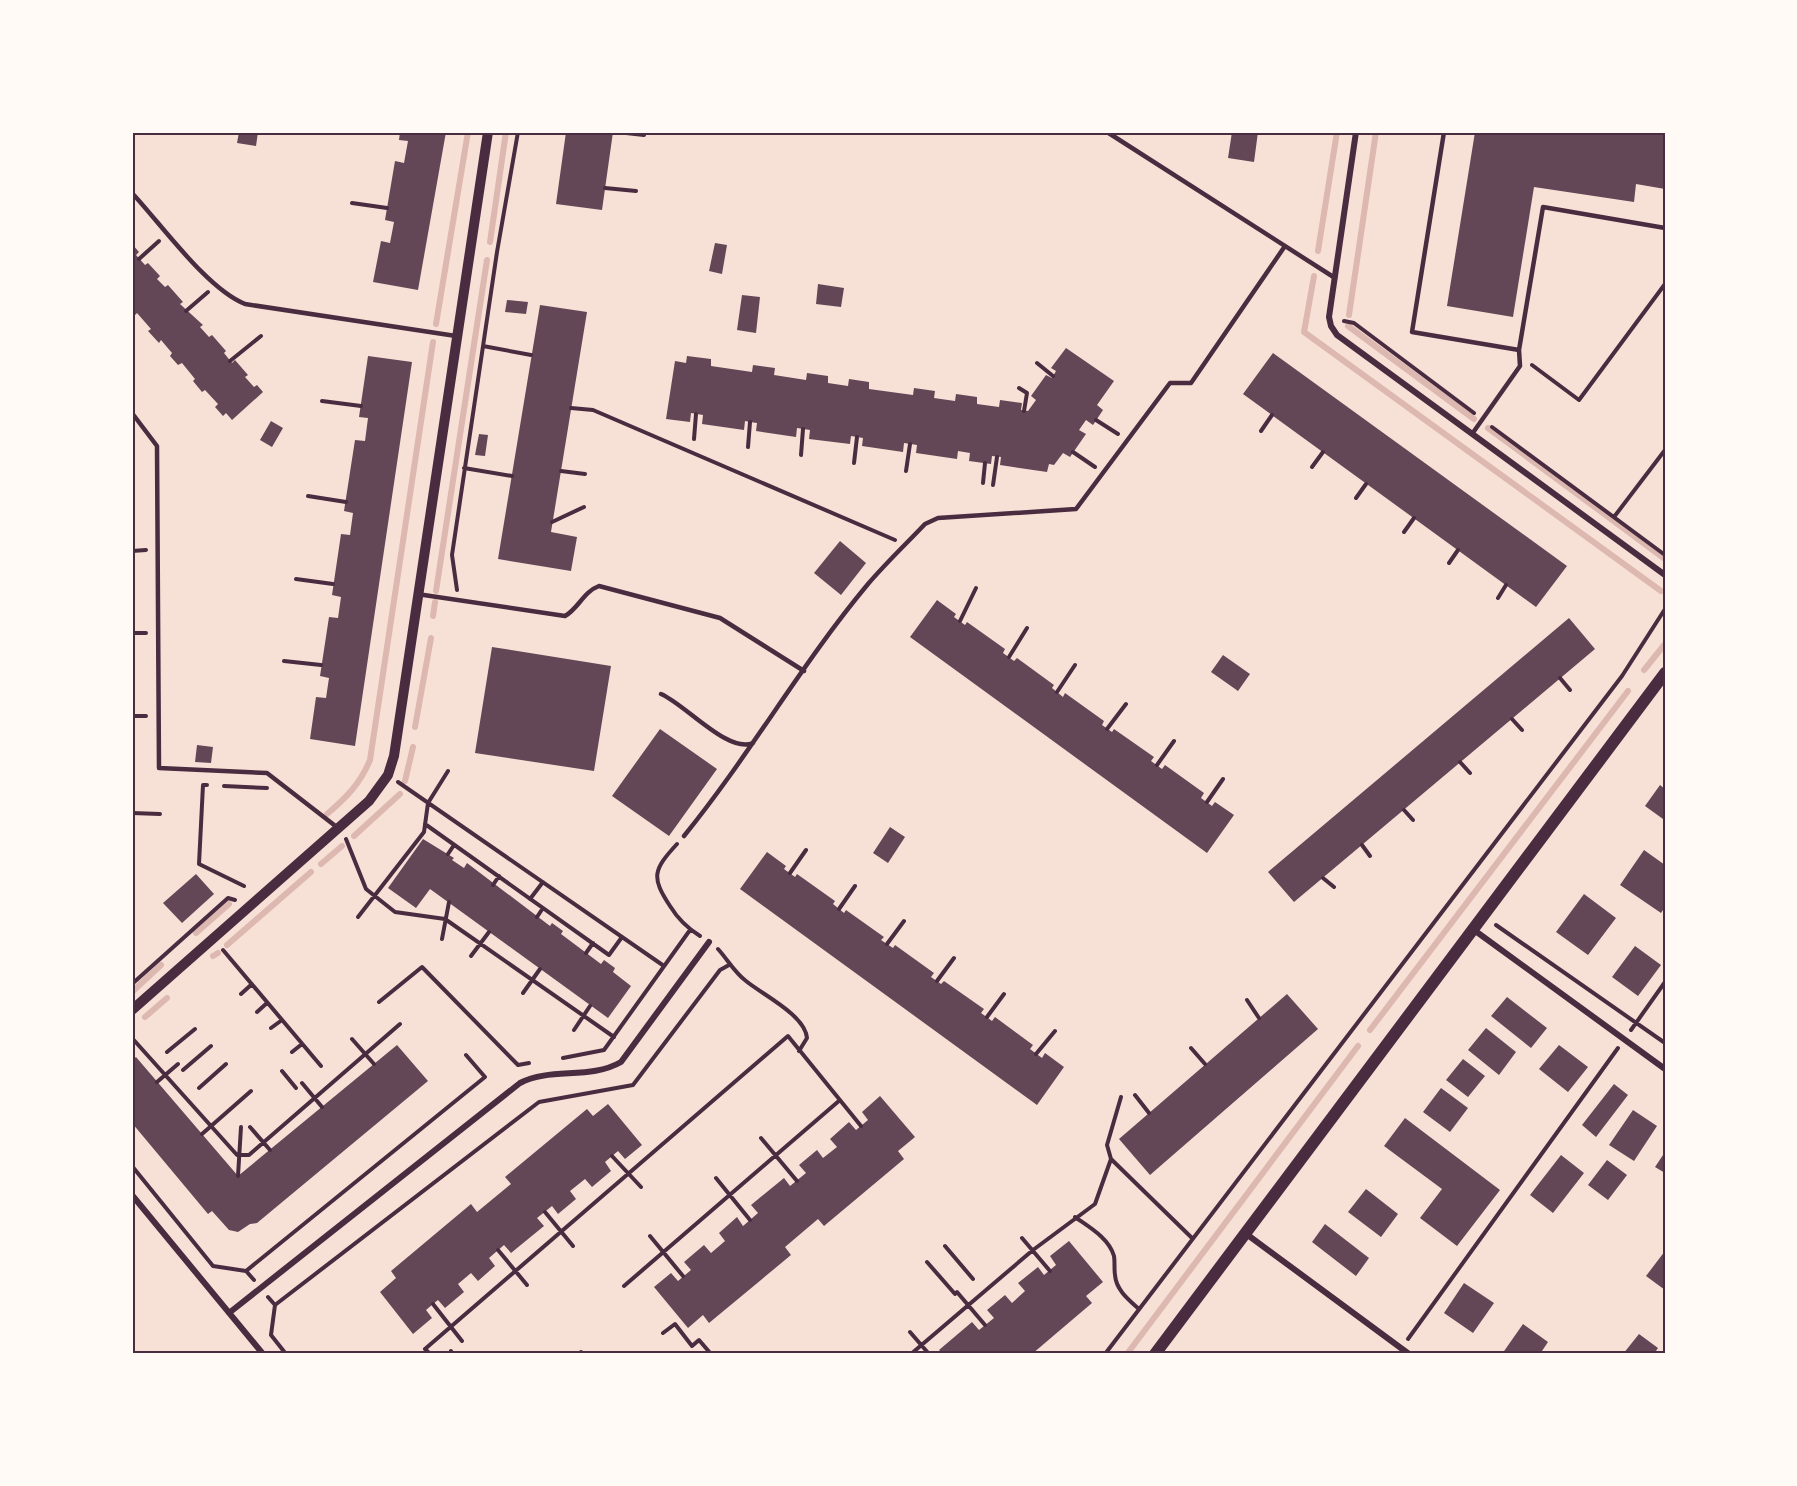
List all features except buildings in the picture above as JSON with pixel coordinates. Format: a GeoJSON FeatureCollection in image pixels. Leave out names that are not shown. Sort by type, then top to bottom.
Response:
{"type":"FeatureCollection","features":[{"type":"Feature","properties":{"kind":"main road"},"geometry":{"type":"LineString","coordinates":[[1155,1354],[1244,1232],[1474,930],[1665,673]]}},
{"type":"Feature","properties":{"kind":"street"},"geometry":{"type":"LineString","coordinates":[[132,1010],[369,801],[388,775],[394,756],[488,132]]}},
{"type":"Feature","properties":{"kind":"street"},"geometry":{"type":"LineString","coordinates":[[1356,132],[1329,317],[1331,326],[1337,335],[1665,575]]}},
{"type":"Feature","properties":{"kind":"street"},"geometry":{"type":"LineString","coordinates":[[1474,930],[1665,1069]]}},
{"type":"Feature","properties":{"kind":"street"},"geometry":{"type":"LineString","coordinates":[[229,1313],[520,1083],[536,1077],[610,1069],[621,1062],[709,942]]}},
{"type":"Feature","properties":{"kind":"street"},"geometry":{"type":"LineString","coordinates":[[132,1195],[263,1354]]}},
{"type":"Feature","properties":{"kind":"street"},"geometry":{"type":"LineString","coordinates":[[1244,1232],[1409,1354]]}},
{"type":"Feature","properties":{"kind":"lane"},"geometry":{"type":"LineString","coordinates":[[1107,132],[1335,278]]}},
{"type":"Feature","properties":{"kind":"lane"},"geometry":{"type":"LineString","coordinates":[[1444,132],[1412,332],[1519,350]]}},
{"type":"Feature","properties":{"kind":"lane"},"geometry":{"type":"LineString","coordinates":[[132,193],[215,285],[245,304],[456,336]]}},
{"type":"Feature","properties":{"kind":"lane"},"geometry":{"type":"LineString","coordinates":[[1472,434],[1521,366],[1522,358],[1519,350],[1543,207],[1665,228]]}},
{"type":"Feature","properties":{"kind":"lane"},"geometry":{"type":"LineString","coordinates":[[684,836],[722,790],[867,585],[925,524],[938,518],[1076,508],[1170,383],[1191,383],[1285,246]]}},
{"type":"Feature","properties":{"kind":"lane"},"geometry":{"type":"LineString","coordinates":[[132,413],[157,446],[159,768],[267,773],[340,827]]}},
{"type":"Feature","properties":{"kind":"lane"},"geometry":{"type":"LineString","coordinates":[[417,594],[565,616],[572,612],[586,594],[599,586],[720,618],[804,671]]}},
{"type":"Feature","properties":{"kind":"lane"},"geometry":{"type":"LineString","coordinates":[[661,694],[680,704],[726,740],[743,746],[757,739]]}},
{"type":"Feature","properties":{"kind":"path"},"geometry":{"type":"LineString","coordinates":[[458,600],[452,555],[518,132]]}},
{"type":"Feature","properties":{"kind":"path"},"geometry":{"type":"LineString","coordinates":[[617,132],[644,135]]}},
{"type":"Feature","properties":{"kind":"path"},"geometry":{"type":"LineString","coordinates":[[605,188],[636,191]]}},
{"type":"Feature","properties":{"kind":"path"},"geometry":{"type":"LineString","coordinates":[[352,203],[387,208]]}},
{"type":"Feature","properties":{"kind":"path"},"geometry":{"type":"LineString","coordinates":[[139,259],[169,233]]}},
{"type":"Feature","properties":{"kind":"path"},"geometry":{"type":"LineString","coordinates":[[1522,358],[1579,400],[1665,284]]}},
{"type":"Feature","properties":{"kind":"path"},"geometry":{"type":"LineString","coordinates":[[186,311],[215,285]]}},
{"type":"Feature","properties":{"kind":"path"},"geometry":{"type":"LineString","coordinates":[[1329,317],[1354,323],[1665,555]]}},
{"type":"Feature","properties":{"kind":"path"},"geometry":{"type":"LineString","coordinates":[[230,361],[261,336]]}},
{"type":"Feature","properties":{"kind":"path"},"geometry":{"type":"LineString","coordinates":[[483,346],[531,355]]}},
{"type":"Feature","properties":{"kind":"path"},"geometry":{"type":"LineString","coordinates":[[1037,363],[1053,376]]}},
{"type":"Feature","properties":{"kind":"path"},"geometry":{"type":"LineString","coordinates":[[1019,388],[1027,393],[1024,411]]}},
{"type":"Feature","properties":{"kind":"path"},"geometry":{"type":"LineString","coordinates":[[322,401],[361,406]]}},
{"type":"Feature","properties":{"kind":"path"},"geometry":{"type":"LineString","coordinates":[[571,408],[592,410],[905,544]]}},
{"type":"Feature","properties":{"kind":"path"},"geometry":{"type":"LineString","coordinates":[[694,439],[696,414]]}},
{"type":"Feature","properties":{"kind":"path"},"geometry":{"type":"LineString","coordinates":[[1261,431],[1272,415]]}},
{"type":"Feature","properties":{"kind":"path"},"geometry":{"type":"LineString","coordinates":[[1096,420],[1127,441]]}},
{"type":"Feature","properties":{"kind":"path"},"geometry":{"type":"LineString","coordinates":[[748,447],[750,422]]}},
{"type":"Feature","properties":{"kind":"path"},"geometry":{"type":"LineString","coordinates":[[801,455],[803,429]]}},
{"type":"Feature","properties":{"kind":"path"},"geometry":{"type":"LineString","coordinates":[[854,463],[857,437]]}},
{"type":"Feature","properties":{"kind":"path"},"geometry":{"type":"LineString","coordinates":[[906,471],[910,444]]}},
{"type":"Feature","properties":{"kind":"path"},"geometry":{"type":"LineString","coordinates":[[1614,517],[1665,450]]}},
{"type":"Feature","properties":{"kind":"path"},"geometry":{"type":"LineString","coordinates":[[1073,452],[1103,472]]}},
{"type":"Feature","properties":{"kind":"path"},"geometry":{"type":"LineString","coordinates":[[1312,467],[1323,452]]}},
{"type":"Feature","properties":{"kind":"path"},"geometry":{"type":"LineString","coordinates":[[993,485],[997,457]]}},
{"type":"Feature","properties":{"kind":"path"},"geometry":{"type":"LineString","coordinates":[[983,483],[985,463]]}},
{"type":"Feature","properties":{"kind":"path"},"geometry":{"type":"LineString","coordinates":[[464,468],[512,476]]}},
{"type":"Feature","properties":{"kind":"path"},"geometry":{"type":"LineString","coordinates":[[561,471],[585,474]]}},
{"type":"Feature","properties":{"kind":"path"},"geometry":{"type":"LineString","coordinates":[[1356,498],[1366,484]]}},
{"type":"Feature","properties":{"kind":"path"},"geometry":{"type":"LineString","coordinates":[[308,496],[346,501]]}},
{"type":"Feature","properties":{"kind":"path"},"geometry":{"type":"LineString","coordinates":[[552,522],[584,507]]}},
{"type":"Feature","properties":{"kind":"path"},"geometry":{"type":"LineString","coordinates":[[1404,532],[1414,518]]}},
{"type":"Feature","properties":{"kind":"path"},"geometry":{"type":"LineString","coordinates":[[1449,563],[1458,550]]}},
{"type":"Feature","properties":{"kind":"path"},"geometry":{"type":"LineString","coordinates":[[296,579],[333,584]]}},
{"type":"Feature","properties":{"kind":"path"},"geometry":{"type":"LineString","coordinates":[[1498,598],[1506,585]]}},
{"type":"Feature","properties":{"kind":"path"},"geometry":{"type":"LineString","coordinates":[[960,621],[976,588]]}},
{"type":"Feature","properties":{"kind":"path"},"geometry":{"type":"LineString","coordinates":[[1105,1354],[1622,676],[1665,609]]}},
{"type":"Feature","properties":{"kind":"path"},"geometry":{"type":"LineString","coordinates":[[1009,657],[1027,628]]}},
{"type":"Feature","properties":{"kind":"path"},"geometry":{"type":"LineString","coordinates":[[284,661],[321,665]]}},
{"type":"Feature","properties":{"kind":"path"},"geometry":{"type":"LineString","coordinates":[[1057,692],[1075,665]]}},
{"type":"Feature","properties":{"kind":"path"},"geometry":{"type":"LineString","coordinates":[[1560,678],[1570,690]]}},
{"type":"Feature","properties":{"kind":"path"},"geometry":{"type":"LineString","coordinates":[[1107,729],[1126,704]]}},
{"type":"Feature","properties":{"kind":"path"},"geometry":{"type":"LineString","coordinates":[[1512,719],[1522,730]]}},
{"type":"Feature","properties":{"kind":"path"},"geometry":{"type":"LineString","coordinates":[[1157,765],[1173,741]]}},
{"type":"Feature","properties":{"kind":"path"},"geometry":{"type":"LineString","coordinates":[[1460,762],[1470,773]]}},
{"type":"Feature","properties":{"kind":"path"},"geometry":{"type":"LineString","coordinates":[[358,917],[424,832],[428,803],[448,771]]}},
{"type":"Feature","properties":{"kind":"path"},"geometry":{"type":"LineString","coordinates":[[388,775],[664,966]]}},
{"type":"Feature","properties":{"kind":"path"},"geometry":{"type":"LineString","coordinates":[[1207,802],[1223,779]]}},
{"type":"Feature","properties":{"kind":"path"},"geometry":{"type":"LineString","coordinates":[[244,886],[199,864],[203,785],[268,788],[276,795]]}},
{"type":"Feature","properties":{"kind":"path"},"geometry":{"type":"LineString","coordinates":[[1404,810],[1413,820]]}},
{"type":"Feature","properties":{"kind":"path"},"geometry":{"type":"LineString","coordinates":[[132,813],[160,813]]}},
{"type":"Feature","properties":{"kind":"path"},"geometry":{"type":"LineString","coordinates":[[425,824],[609,955],[622,937]]}},
{"type":"Feature","properties":{"kind":"path"},"geometry":{"type":"LineString","coordinates":[[340,827],[366,889],[374,896],[395,912],[445,919],[614,1037]]}},
{"type":"Feature","properties":{"kind":"path"},"geometry":{"type":"LineString","coordinates":[[448,854],[454,845]]}},
{"type":"Feature","properties":{"kind":"path"},"geometry":{"type":"LineString","coordinates":[[1362,845],[1370,856]]}},
{"type":"Feature","properties":{"kind":"path"},"geometry":{"type":"LineString","coordinates":[[790,873],[806,850]]}},
{"type":"Feature","properties":{"kind":"path"},"geometry":{"type":"LineString","coordinates":[[493,885],[498,876]]}},
{"type":"Feature","properties":{"kind":"path"},"geometry":{"type":"LineString","coordinates":[[1323,878],[1334,886]]}},
{"type":"Feature","properties":{"kind":"path"},"geometry":{"type":"LineString","coordinates":[[530,899],[543,882]]}},
{"type":"Feature","properties":{"kind":"path"},"geometry":{"type":"LineString","coordinates":[[132,984],[228,898],[236,900],[252,886]]}},
{"type":"Feature","properties":{"kind":"path"},"geometry":{"type":"LineString","coordinates":[[839,909],[855,886]]}},
{"type":"Feature","properties":{"kind":"path"},"geometry":{"type":"LineString","coordinates":[[442,939],[449,902]]}},
{"type":"Feature","properties":{"kind":"path"},"geometry":{"type":"LineString","coordinates":[[537,917],[543,908]]}},
{"type":"Feature","properties":{"kind":"path"},"geometry":{"type":"LineString","coordinates":[[1484,916],[1665,1043]]}},
{"type":"Feature","properties":{"kind":"path"},"geometry":{"type":"LineString","coordinates":[[887,944],[904,921]]}},
{"type":"Feature","properties":{"kind":"path"},"geometry":{"type":"LineString","coordinates":[[562,1058],[599,1052],[614,1037],[690,930]]}},
{"type":"Feature","properties":{"kind":"path"},"geometry":{"type":"LineString","coordinates":[[471,956],[489,932]]}},
{"type":"Feature","properties":{"kind":"path"},"geometry":{"type":"LineString","coordinates":[[214,938],[321,1066]]}},
{"type":"Feature","properties":{"kind":"path"},"geometry":{"type":"LineString","coordinates":[[586,953],[593,944]]}},
{"type":"Feature","properties":{"kind":"path"},"geometry":{"type":"LineString","coordinates":[[937,981],[954,958]]}},
{"type":"Feature","properties":{"kind":"path"},"geometry":{"type":"LineString","coordinates":[[286,1354],[271,1335],[275,1305],[539,1102],[633,1084],[720,970],[729,965]]}},
{"type":"Feature","properties":{"kind":"path"},"geometry":{"type":"LineString","coordinates":[[379,1002],[422,967],[518,1065],[540,1062]]}},
{"type":"Feature","properties":{"kind":"path"},"geometry":{"type":"LineString","coordinates":[[524,993],[540,969]]}},
{"type":"Feature","properties":{"kind":"path"},"geometry":{"type":"LineString","coordinates":[[1401,1348],[1665,982]]}},
{"type":"Feature","properties":{"kind":"path"},"geometry":{"type":"LineString","coordinates":[[241,994],[252,984]]}},
{"type":"Feature","properties":{"kind":"path"},"geometry":{"type":"LineString","coordinates":[[987,1017],[1004,994]]}},
{"type":"Feature","properties":{"kind":"path"},"geometry":{"type":"LineString","coordinates":[[1246,1000],[1259,1018]]}},
{"type":"Feature","properties":{"kind":"path"},"geometry":{"type":"LineString","coordinates":[[256,1012],[267,1003]]}},
{"type":"Feature","properties":{"kind":"path"},"geometry":{"type":"LineString","coordinates":[[574,1030],[590,1006]]}},
{"type":"Feature","properties":{"kind":"path"},"geometry":{"type":"LineString","coordinates":[[271,1028],[282,1020]]}},
{"type":"Feature","properties":{"kind":"path"},"geometry":{"type":"LineString","coordinates":[[132,1038],[239,1155],[249,1155],[400,1024]]}},
{"type":"Feature","properties":{"kind":"path"},"geometry":{"type":"LineString","coordinates":[[167,1052],[195,1029]]}},
{"type":"Feature","properties":{"kind":"path"},"geometry":{"type":"LineString","coordinates":[[1036,1054],[1055,1031]]}},
{"type":"Feature","properties":{"kind":"path"},"geometry":{"type":"LineString","coordinates":[[430,1354],[425,1349],[788,1036],[861,1126]]}},
{"type":"Feature","properties":{"kind":"path"},"geometry":{"type":"LineString","coordinates":[[352,1039],[374,1064]]}},
{"type":"Feature","properties":{"kind":"path"},"geometry":{"type":"LineString","coordinates":[[292,1052],[302,1044]]}},
{"type":"Feature","properties":{"kind":"path"},"geometry":{"type":"LineString","coordinates":[[183,1070],[211,1046]]}},
{"type":"Feature","properties":{"kind":"path"},"geometry":{"type":"LineString","coordinates":[[1191,1048],[1205,1064]]}},
{"type":"Feature","properties":{"kind":"path"},"geometry":{"type":"LineString","coordinates":[[246,1271],[485,1077],[465,1055]]}},
{"type":"Feature","properties":{"kind":"path"},"geometry":{"type":"LineString","coordinates":[[158,1082],[178,1064]]}},
{"type":"Feature","properties":{"kind":"path"},"geometry":{"type":"LineString","coordinates":[[199,1088],[226,1064]]}},
{"type":"Feature","properties":{"kind":"path"},"geometry":{"type":"LineString","coordinates":[[282,1071],[296,1088]]}},
{"type":"Feature","properties":{"kind":"path"},"geometry":{"type":"LineString","coordinates":[[302,1083],[322,1107]]}},
{"type":"Feature","properties":{"kind":"path"},"geometry":{"type":"LineString","coordinates":[[202,1134],[251,1091]]}},
{"type":"Feature","properties":{"kind":"path"},"geometry":{"type":"LineString","coordinates":[[1135,1095],[1149,1113]]}},
{"type":"Feature","properties":{"kind":"path"},"geometry":{"type":"LineString","coordinates":[[1121,1097],[1107,1145],[1111,1158],[1192,1238]]}},
{"type":"Feature","properties":{"kind":"path"},"geometry":{"type":"LineString","coordinates":[[624,1286],[840,1100]]}},
{"type":"Feature","properties":{"kind":"path"},"geometry":{"type":"LineString","coordinates":[[238,1176],[241,1127]]}},
{"type":"Feature","properties":{"kind":"path"},"geometry":{"type":"LineString","coordinates":[[250,1127],[270,1150]]}},
{"type":"Feature","properties":{"kind":"path"},"geometry":{"type":"LineString","coordinates":[[761,1138],[797,1180]]}},
{"type":"Feature","properties":{"kind":"path"},"geometry":{"type":"LineString","coordinates":[[612,1156],[641,1187]]}},
{"type":"Feature","properties":{"kind":"path"},"geometry":{"type":"LineString","coordinates":[[911,1354],[1033,1250],[1075,1216],[1095,1204],[1111,1158]]}},
{"type":"Feature","properties":{"kind":"path"},"geometry":{"type":"LineString","coordinates":[[132,1166],[213,1266],[246,1271],[275,1305]]}},
{"type":"Feature","properties":{"kind":"path"},"geometry":{"type":"LineString","coordinates":[[716,1178],[750,1220]]}},
{"type":"Feature","properties":{"kind":"path"},"geometry":{"type":"LineString","coordinates":[[545,1212],[573,1246]]}},
{"type":"Feature","properties":{"kind":"path"},"geometry":{"type":"LineString","coordinates":[[1075,1216],[1100,1235],[1109,1246],[1114,1257],[1115,1278],[1126,1298],[1139,1309]]}},
{"type":"Feature","properties":{"kind":"path"},"geometry":{"type":"LineString","coordinates":[[650,1236],[683,1276]]}},
{"type":"Feature","properties":{"kind":"path"},"geometry":{"type":"LineString","coordinates":[[1022,1238],[1050,1270]]}},
{"type":"Feature","properties":{"kind":"path"},"geometry":{"type":"LineString","coordinates":[[945,1246],[973,1279]]}},
{"type":"Feature","properties":{"kind":"path"},"geometry":{"type":"LineString","coordinates":[[498,1250],[527,1285]]}},
{"type":"Feature","properties":{"kind":"path"},"geometry":{"type":"LineString","coordinates":[[927,1262],[985,1325]]}},
{"type":"Feature","properties":{"kind":"path"},"geometry":{"type":"LineString","coordinates":[[433,1304],[462,1341]]}},
{"type":"Feature","properties":{"kind":"path"},"geometry":{"type":"LineString","coordinates":[[663,1334],[675,1324],[692,1346],[699,1340],[711,1354]]}},
{"type":"Feature","properties":{"kind":"path"},"geometry":{"type":"LineString","coordinates":[[910,1332],[929,1354]]}},
{"type":"Feature","properties":{"kind":"waterway"},"geometry":{"type":"LineString","coordinates":[[436,324],[468,132]]}},
{"type":"Feature","properties":{"kind":"waterway"},"geometry":{"type":"LineString","coordinates":[[490,242],[506,132]]}},
{"type":"Feature","properties":{"kind":"waterway"},"geometry":{"type":"LineString","coordinates":[[1318,251],[1337,132]]}},
{"type":"Feature","properties":{"kind":"waterway"},"geometry":{"type":"LineString","coordinates":[[1349,315],[1376,132]]}},
{"type":"Feature","properties":{"kind":"waterway"},"geometry":{"type":"LineString","coordinates":[[436,591],[487,260]]}},
{"type":"Feature","properties":{"kind":"waterway"},"geometry":{"type":"LineString","coordinates":[[1314,276],[1304,332],[1661,591]]}},
{"type":"Feature","properties":{"kind":"waterway"},"geometry":{"type":"LineString","coordinates":[[1348,326],[1474,419]]}},
{"type":"Feature","properties":{"kind":"waterway"},"geometry":{"type":"LineString","coordinates":[[327,814],[352,790],[370,760],[433,342]]}},
{"type":"Feature","properties":{"kind":"waterway"},"geometry":{"type":"LineString","coordinates":[[1488,428],[1665,559]]}},
{"type":"Feature","properties":{"kind":"waterway"},"geometry":{"type":"LineString","coordinates":[[433,616],[435,602]]}},
{"type":"Feature","properties":{"kind":"waterway"},"geometry":{"type":"LineString","coordinates":[[415,727],[431,638]]}},
{"type":"Feature","properties":{"kind":"waterway"},"geometry":{"type":"LineString","coordinates":[[1644,670],[1665,644]]}},
{"type":"Feature","properties":{"kind":"waterway"},"geometry":{"type":"LineString","coordinates":[[1370,1030],[1628,691]]}},
{"type":"Feature","properties":{"kind":"waterway"},"geometry":{"type":"LineString","coordinates":[[405,781],[413,747]]}},
{"type":"Feature","properties":{"kind":"waterway"},"geometry":{"type":"LineString","coordinates":[[354,836],[400,794]]}},
{"type":"Feature","properties":{"kind":"waterway"},"geometry":{"type":"LineString","coordinates":[[321,864],[342,846]]}},
{"type":"Feature","properties":{"kind":"waterway"},"geometry":{"type":"LineString","coordinates":[[227,945],[311,872]]}},
{"type":"Feature","properties":{"kind":"waterway"},"geometry":{"type":"LineString","coordinates":[[196,933],[229,904]]}},
{"type":"Feature","properties":{"kind":"waterway"},"geometry":{"type":"LineString","coordinates":[[213,956],[218,953]]}},
{"type":"Feature","properties":{"kind":"waterway"},"geometry":{"type":"LineString","coordinates":[[132,992],[161,965]]}},
{"type":"Feature","properties":{"kind":"waterway"},"geometry":{"type":"LineString","coordinates":[[145,1017],[167,998]]}},
{"type":"Feature","properties":{"kind":"waterway"},"geometry":{"type":"LineString","coordinates":[[1127,1354],[1358,1046]]}}]}
